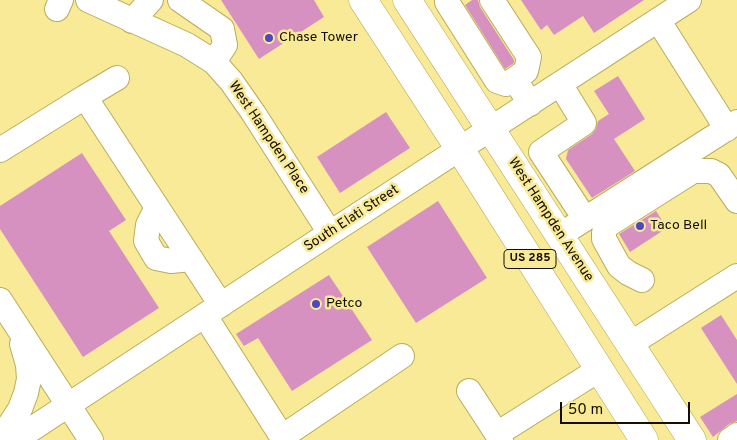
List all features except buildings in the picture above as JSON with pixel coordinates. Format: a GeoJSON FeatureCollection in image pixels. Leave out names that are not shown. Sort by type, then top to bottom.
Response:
{"type":"FeatureCollection","features":[{"type":"Feature","properties":{"kind":"highway","name":"US 285"},"geometry":{"type":"LineString","coordinates":[[363,0],[460,149],[644,440]]}},
{"type":"Feature","properties":{"kind":"highway","name":"West Hampden Avenue"},"geometry":{"type":"LineString","coordinates":[[413,10],[692,440]]}},
{"type":"Feature","properties":{"kind":"street","name":"West Hampden Place"},"geometry":{"type":"LineString","coordinates":[[88,0],[187,45],[214,62],[254,114],[330,233]]}},
{"type":"Feature","properties":{"kind":"street"},"geometry":{"type":"LineString","coordinates":[[132,21],[151,0]]}},
{"type":"Feature","properties":{"kind":"street"},"geometry":{"type":"LineString","coordinates":[[180,0],[222,29],[225,45],[214,62]]}},
{"type":"Feature","properties":{"kind":"street"},"geometry":{"type":"LineString","coordinates":[[413,10],[448,1],[497,81],[506,84],[526,71],[529,57],[492,0]]}},
{"type":"Feature","properties":{"kind":"street","name":"South Elati Street"},"geometry":{"type":"LineString","coordinates":[[16,440],[689,0]]}},
{"type":"Feature","properties":{"kind":"street"},"geometry":{"type":"LineString","coordinates":[[560,235],[732,126],[658,20]]}},
{"type":"Feature","properties":{"kind":"street"},"geometry":{"type":"LineString","coordinates":[[449,63],[475,47]]}},
{"type":"Feature","properties":{"kind":"street"},"geometry":{"type":"LineString","coordinates":[[0,150],[117,78]]}},
{"type":"Feature","properties":{"kind":"street"},"geometry":{"type":"LineString","coordinates":[[515,79],[530,104]]}},
{"type":"Feature","properties":{"kind":"street"},"geometry":{"type":"LineString","coordinates":[[560,84],[584,123],[541,152],[585,219]]}},
{"type":"Feature","properties":{"kind":"street"},"geometry":{"type":"LineString","coordinates":[[85,97],[191,259],[213,310],[283,438],[402,356]]}},
{"type":"Feature","properties":{"kind":"street"},"geometry":{"type":"LineString","coordinates":[[642,280],[619,266],[604,238],[606,226],[693,171],[711,172],[720,175],[737,201]]}},
{"type":"Feature","properties":{"kind":"street"},"geometry":{"type":"LineString","coordinates":[[630,344],[737,276]]}},
{"type":"Feature","properties":{"kind":"street"},"geometry":{"type":"LineString","coordinates":[[6,310],[91,440]]}},
{"type":"Feature","properties":{"kind":"street"},"geometry":{"type":"LineString","coordinates":[[0,440],[20,409],[29,379],[24,348],[6,310]]}},
{"type":"Feature","properties":{"kind":"street"},"geometry":{"type":"LineString","coordinates":[[469,391],[499,437],[600,370]]}},
{"type":"Feature","properties":{"kind":"street"},"geometry":{"type":"LineString","coordinates":[[730,440],[737,435]]}},
{"type":"Feature","properties":{"kind":"place","name":"Chase Tower"},"geometry":{"type":"Point","coordinates":[269,38]}},
{"type":"Feature","properties":{"kind":"place","name":"Taco Bell"},"geometry":{"type":"Point","coordinates":[640,226]}},
{"type":"Feature","properties":{"kind":"place","name":"Petco"},"geometry":{"type":"Point","coordinates":[316,304]}}]}
